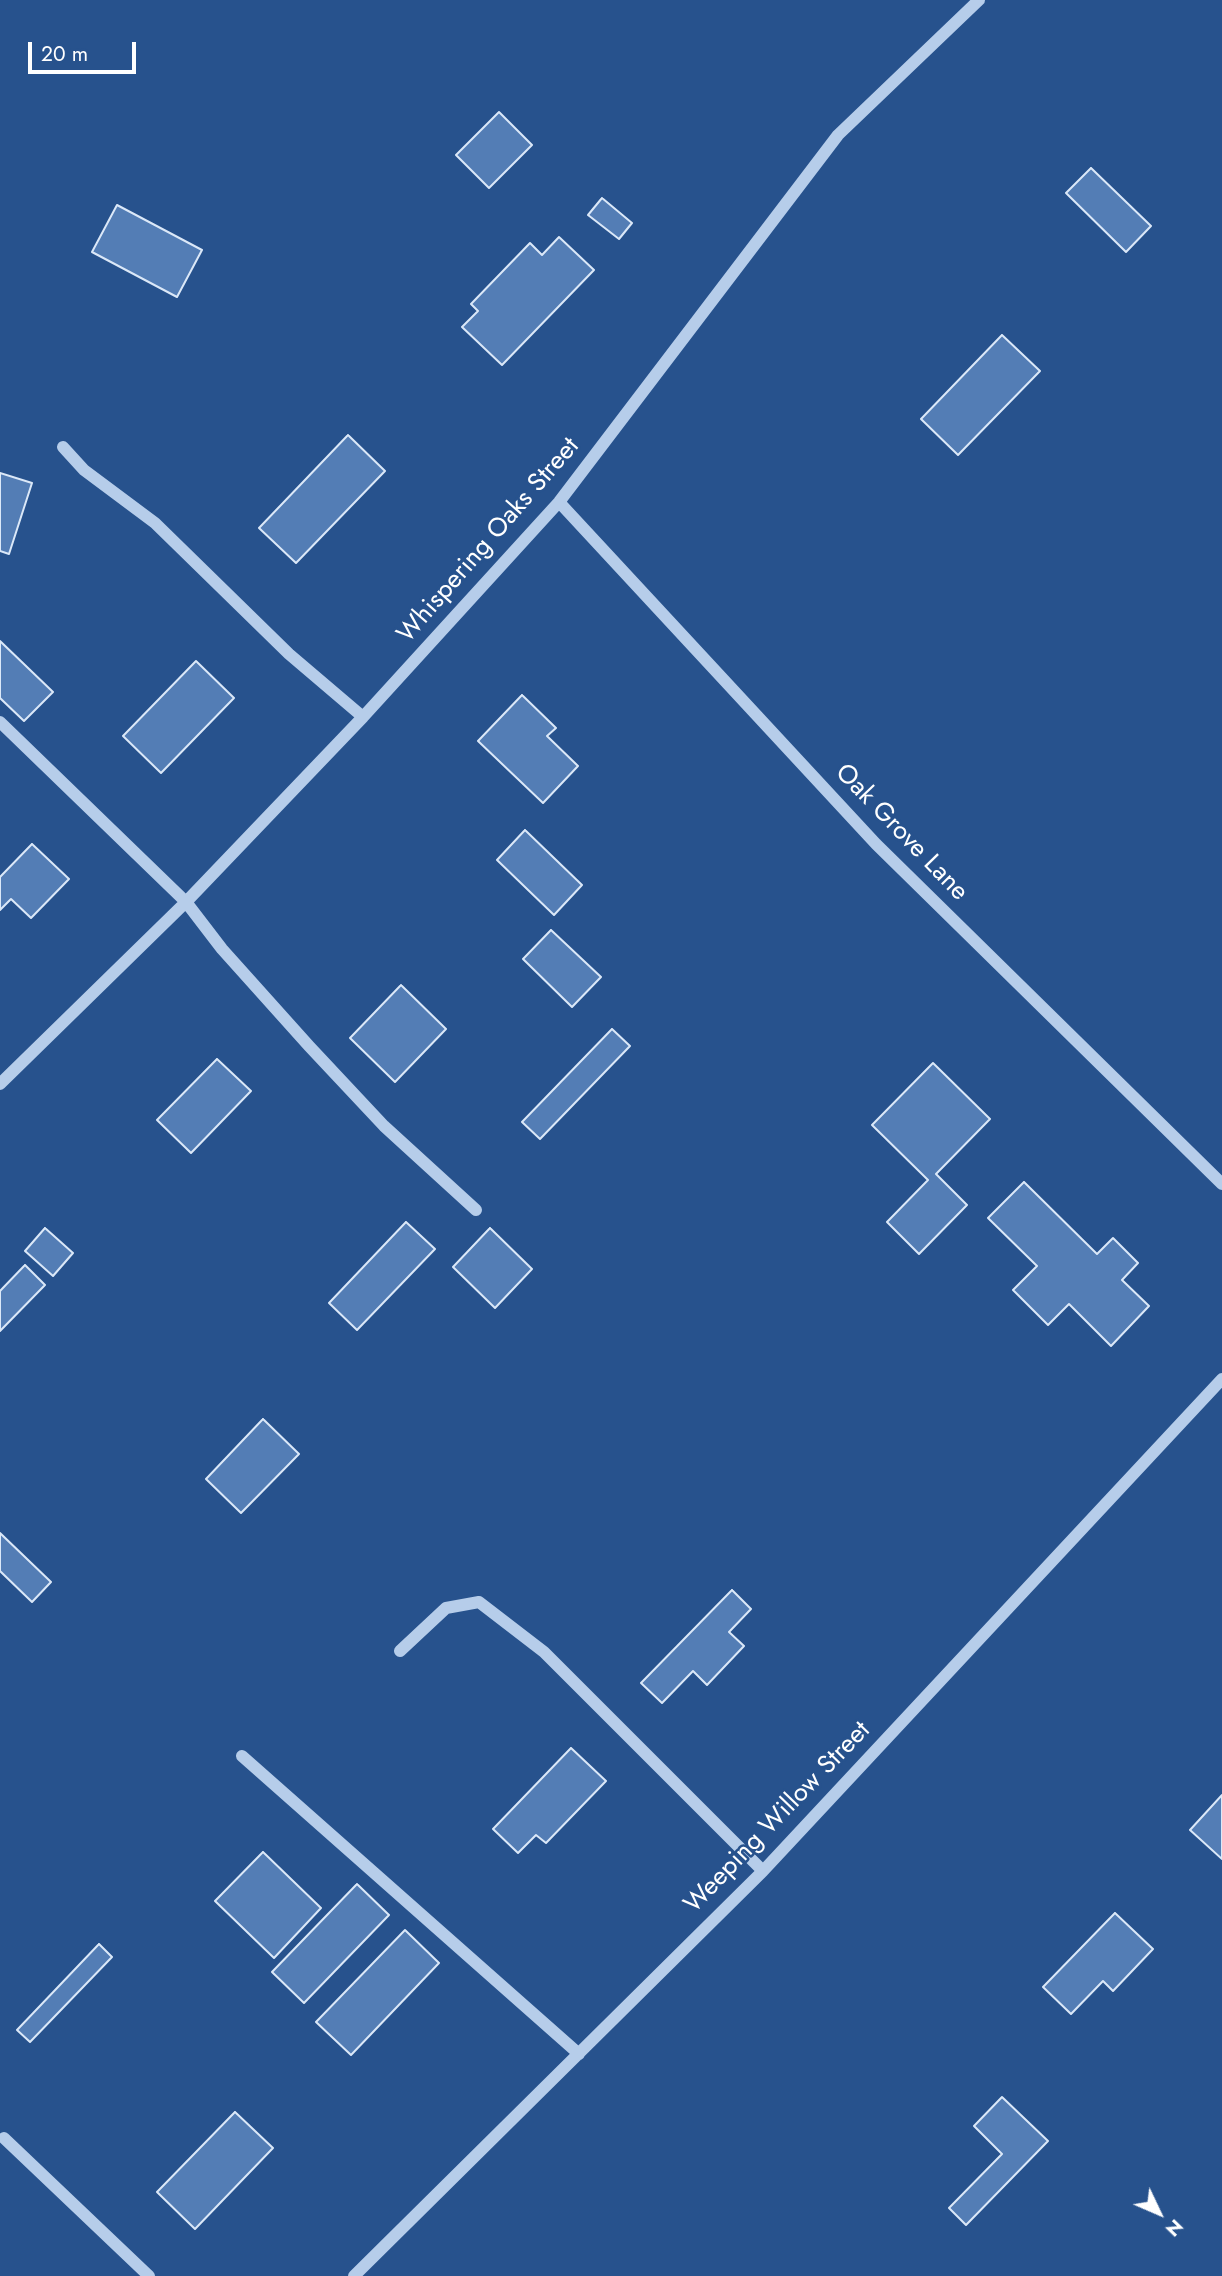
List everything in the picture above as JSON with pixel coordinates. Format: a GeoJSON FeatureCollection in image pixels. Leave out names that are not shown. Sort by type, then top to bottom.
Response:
{"type":"FeatureCollection","features":[{"type":"Feature","properties":{"kind":"street","name":"Whispering Oaks Street"},"geometry":{"type":"LineString","coordinates":[[0,1084],[186,902],[363,716],[559,502],[838,135],[979,0]]}},
{"type":"Feature","properties":{"kind":"street"},"geometry":{"type":"LineString","coordinates":[[63,447],[84,470],[155,523],[289,654],[363,716]]}},
{"type":"Feature","properties":{"kind":"street","name":"Oak Grove Lane"},"geometry":{"type":"LineString","coordinates":[[559,502],[876,844],[1222,1184]]}},
{"type":"Feature","properties":{"kind":"street"},"geometry":{"type":"LineString","coordinates":[[0,722],[186,902],[222,949],[384,1126],[476,1210]]}},
{"type":"Feature","properties":{"kind":"street","name":"Weeping Willow Street"},"geometry":{"type":"LineString","coordinates":[[354,2276],[763,1871],[1222,1379]]}},
{"type":"Feature","properties":{"kind":"street"},"geometry":{"type":"LineString","coordinates":[[400,1651],[446,1608],[479,1602],[544,1653],[763,1871]]}},
{"type":"Feature","properties":{"kind":"street"},"geometry":{"type":"LineString","coordinates":[[242,1756],[579,2054]]}},
{"type":"Feature","properties":{"kind":"street"},"geometry":{"type":"LineString","coordinates":[[4,2138],[149,2276]]}},
{"type":"Feature","properties":{"kind":"building"},"geometry":{"type":"Polygon","coordinates":[[[499,112],[532,145],[489,188],[456,155],[499,112]]]}},
{"type":"Feature","properties":{"kind":"building"},"geometry":{"type":"Polygon","coordinates":[[[1091,168],[1151,226],[1126,252],[1066,193],[1091,168]]]}},
{"type":"Feature","properties":{"kind":"building"},"geometry":{"type":"Polygon","coordinates":[[[602,198],[632,223],[619,239],[588,215],[602,198]]]}},
{"type":"Feature","properties":{"kind":"building"},"geometry":{"type":"Polygon","coordinates":[[[117,205],[202,250],[177,297],[92,252],[117,205]]]}},
{"type":"Feature","properties":{"kind":"building"},"geometry":{"type":"Polygon","coordinates":[[[559,237],[594,270],[502,365],[462,327],[478,311],[471,304],[530,243],[542,255],[559,237]]]}},
{"type":"Feature","properties":{"kind":"building"},"geometry":{"type":"Polygon","coordinates":[[[1002,335],[1040,371],[958,455],[921,419],[1002,335]]]}},
{"type":"Feature","properties":{"kind":"building"},"geometry":{"type":"Polygon","coordinates":[[[348,435],[385,471],[296,563],[259,528],[348,435]]]}},
{"type":"Feature","properties":{"kind":"building"},"geometry":{"type":"Polygon","coordinates":[[[0,473],[32,483],[9,554],[0,551],[0,473]]]}},
{"type":"Feature","properties":{"kind":"building"},"geometry":{"type":"Polygon","coordinates":[[[0,641],[53,692],[24,721],[0,698],[0,641]]]}},
{"type":"Feature","properties":{"kind":"building"},"geometry":{"type":"Polygon","coordinates":[[[196,661],[234,698],[161,773],[123,736],[196,661]]]}},
{"type":"Feature","properties":{"kind":"building"},"geometry":{"type":"Polygon","coordinates":[[[522,695],[556,728],[547,736],[578,766],[543,803],[478,741],[522,695]]]}},
{"type":"Feature","properties":{"kind":"building"},"geometry":{"type":"Polygon","coordinates":[[[525,830],[582,885],[554,915],[497,860],[525,830]]]}},
{"type":"Feature","properties":{"kind":"building"},"geometry":{"type":"Polygon","coordinates":[[[32,844],[69,879],[31,918],[11,899],[0,910],[0,877],[32,844]]]}},
{"type":"Feature","properties":{"kind":"building"},"geometry":{"type":"Polygon","coordinates":[[[551,930],[601,977],[572,1007],[523,959],[551,930]]]}},
{"type":"Feature","properties":{"kind":"building"},"geometry":{"type":"Polygon","coordinates":[[[401,985],[446,1029],[395,1082],[350,1038],[401,985]]]}},
{"type":"Feature","properties":{"kind":"building"},"geometry":{"type":"Polygon","coordinates":[[[612,1029],[630,1046],[540,1139],[522,1122],[612,1029]]]}},
{"type":"Feature","properties":{"kind":"building"},"geometry":{"type":"Polygon","coordinates":[[[217,1059],[251,1091],[191,1153],[157,1120],[217,1059]]]}},
{"type":"Feature","properties":{"kind":"building"},"geometry":{"type":"Polygon","coordinates":[[[933,1063],[990,1119],[936,1174],[967,1205],[919,1254],[887,1222],[928,1180],[872,1125],[933,1063]]]}},
{"type":"Feature","properties":{"kind":"building"},"geometry":{"type":"Polygon","coordinates":[[[1024,1182],[1097,1254],[1113,1238],[1138,1263],[1122,1280],[1149,1306],[1111,1346],[1069,1304],[1048,1325],[1013,1290],[1037,1266],[988,1218],[1024,1182]]]}},
{"type":"Feature","properties":{"kind":"building"},"geometry":{"type":"Polygon","coordinates":[[[406,1222],[435,1249],[357,1330],[329,1303],[406,1222]]]}},
{"type":"Feature","properties":{"kind":"building"},"geometry":{"type":"Polygon","coordinates":[[[45,1228],[73,1253],[53,1276],[25,1251],[45,1228]]]}},
{"type":"Feature","properties":{"kind":"building"},"geometry":{"type":"Polygon","coordinates":[[[490,1228],[532,1269],[495,1308],[453,1267],[490,1228]]]}},
{"type":"Feature","properties":{"kind":"building"},"geometry":{"type":"Polygon","coordinates":[[[25,1265],[45,1285],[0,1331],[0,1291],[25,1265]]]}},
{"type":"Feature","properties":{"kind":"building"},"geometry":{"type":"Polygon","coordinates":[[[263,1419],[299,1454],[241,1513],[206,1479],[263,1419]]]}},
{"type":"Feature","properties":{"kind":"building"},"geometry":{"type":"Polygon","coordinates":[[[0,1533],[51,1582],[32,1602],[0,1571],[0,1533]]]}},
{"type":"Feature","properties":{"kind":"building"},"geometry":{"type":"Polygon","coordinates":[[[732,1590],[751,1609],[729,1632],[744,1646],[707,1685],[693,1671],[662,1703],[641,1683],[732,1590]]]}},
{"type":"Feature","properties":{"kind":"building"},"geometry":{"type":"Polygon","coordinates":[[[571,1748],[606,1781],[546,1843],[536,1835],[518,1853],[493,1829],[571,1748]]]}},
{"type":"Feature","properties":{"kind":"building"},"geometry":{"type":"Polygon","coordinates":[[[1222,1795],[1222,1859],[1190,1830],[1222,1795]]]}},
{"type":"Feature","properties":{"kind":"building"},"geometry":{"type":"Polygon","coordinates":[[[263,1852],[321,1908],[274,1958],[215,1901],[263,1852]]]}},
{"type":"Feature","properties":{"kind":"building"},"geometry":{"type":"Polygon","coordinates":[[[357,1884],[389,1915],[304,2003],[272,1972],[357,1884]]]}},
{"type":"Feature","properties":{"kind":"building"},"geometry":{"type":"Polygon","coordinates":[[[1115,1913],[1153,1949],[1113,1991],[1103,1981],[1071,2014],[1043,1987],[1115,1913]]]}},
{"type":"Feature","properties":{"kind":"building"},"geometry":{"type":"Polygon","coordinates":[[[405,1930],[439,1963],[351,2055],[316,2022],[405,1930]]]}},
{"type":"Feature","properties":{"kind":"building"},"geometry":{"type":"Polygon","coordinates":[[[99,1944],[112,1957],[30,2042],[17,2030],[99,1944]]]}},
{"type":"Feature","properties":{"kind":"building"},"geometry":{"type":"Polygon","coordinates":[[[1002,2097],[1048,2141],[966,2225],[949,2208],[1002,2154],[974,2126],[1002,2097]]]}},
{"type":"Feature","properties":{"kind":"building"},"geometry":{"type":"Polygon","coordinates":[[[235,2112],[273,2148],[195,2229],[157,2192],[235,2112]]]}}]}
